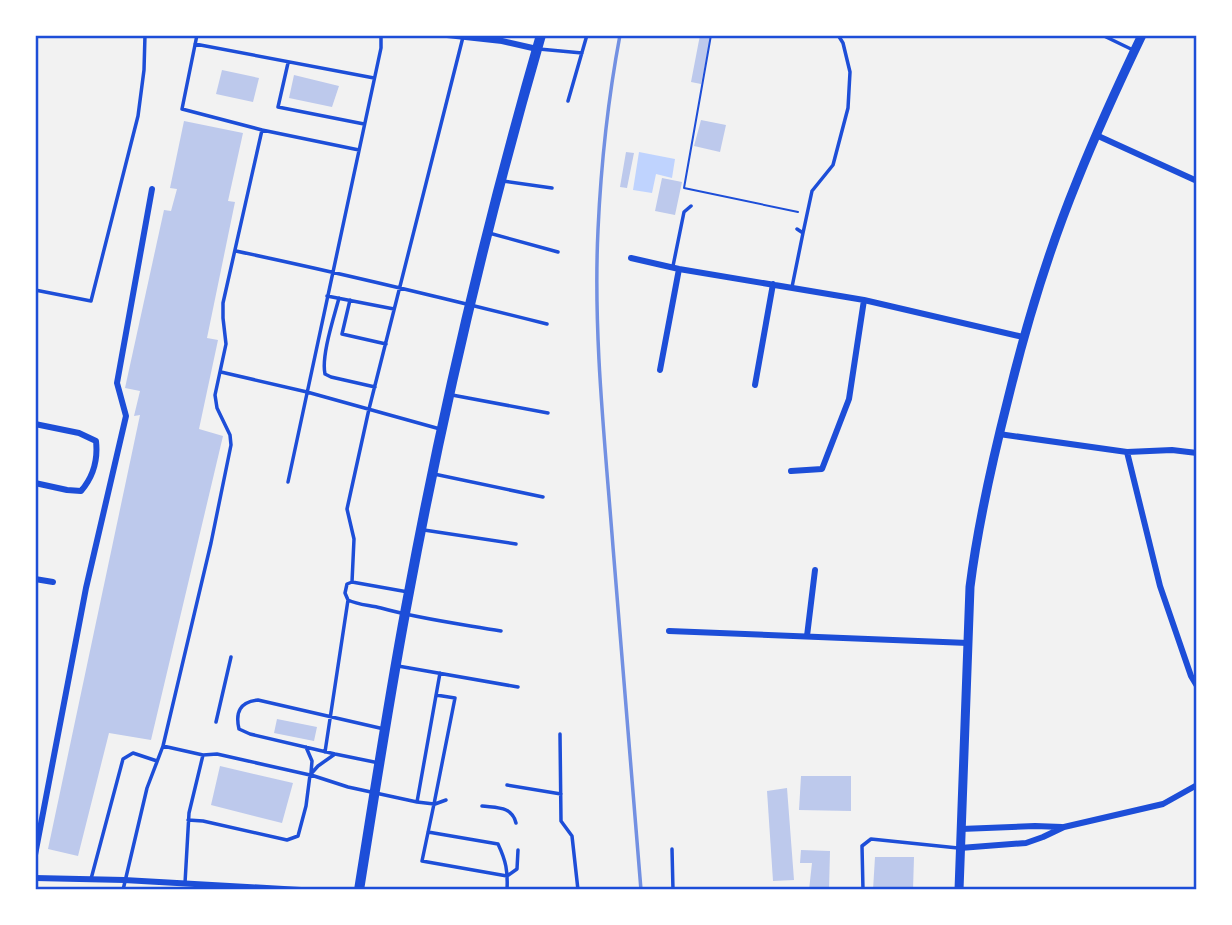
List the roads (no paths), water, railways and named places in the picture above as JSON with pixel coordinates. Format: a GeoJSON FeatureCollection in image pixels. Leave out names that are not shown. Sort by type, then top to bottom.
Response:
{"type":"FeatureCollection","features":[{"type":"Feature","properties":{"kind":"highway"},"geometry":{"type":"LineString","coordinates":[[359,890],[396,665],[432,473],[469,306],[541,35]]}},
{"type":"Feature","properties":{"kind":"main road"},"geometry":{"type":"LineString","coordinates":[[959,890],[970,587],[985,490],[1023,337],[1053,245],[1096,135],[1142,35]]}},
{"type":"Feature","properties":{"kind":"street"},"geometry":{"type":"LineString","coordinates":[[447,35],[502,41],[537,49]]}},
{"type":"Feature","properties":{"kind":"street"},"geometry":{"type":"LineString","coordinates":[[1096,135],[1197,181]]}},
{"type":"Feature","properties":{"kind":"street"},"geometry":{"type":"LineString","coordinates":[[35,855],[86,588],[126,416],[117,383],[152,188]]}},
{"type":"Feature","properties":{"kind":"street"},"geometry":{"type":"LineString","coordinates":[[631,258],[864,300],[1023,337]]}},
{"type":"Feature","properties":{"kind":"street"},"geometry":{"type":"LineString","coordinates":[[660,370],[676,268]]}},
{"type":"Feature","properties":{"kind":"street"},"geometry":{"type":"LineString","coordinates":[[755,385],[773,284]]}},
{"type":"Feature","properties":{"kind":"street"},"geometry":{"type":"LineString","coordinates":[[791,471],[822,469],[849,399],[864,300]]}},
{"type":"Feature","properties":{"kind":"street"},"geometry":{"type":"LineString","coordinates":[[35,424],[79,433],[96,441],[97,452],[90,480],[81,491],[35,483]]}},
{"type":"Feature","properties":{"kind":"street"},"geometry":{"type":"LineString","coordinates":[[999,435],[1127,453],[1172,450],[1197,453]]}},
{"type":"Feature","properties":{"kind":"street"},"geometry":{"type":"LineString","coordinates":[[1127,453],[1160,586],[1191,676],[1197,686]]}},
{"type":"Feature","properties":{"kind":"street"},"geometry":{"type":"LineString","coordinates":[[807,636],[815,570]]}},
{"type":"Feature","properties":{"kind":"street"},"geometry":{"type":"LineString","coordinates":[[35,579],[54,582]]}},
{"type":"Feature","properties":{"kind":"street"},"geometry":{"type":"LineString","coordinates":[[668,631],[968,643]]}},
{"type":"Feature","properties":{"kind":"street"},"geometry":{"type":"LineString","coordinates":[[960,848],[1026,843],[1064,827],[1163,804],[1197,785]]}},
{"type":"Feature","properties":{"kind":"street"},"geometry":{"type":"LineString","coordinates":[[961,829],[1064,827]]}},
{"type":"Feature","properties":{"kind":"street"},"geometry":{"type":"LineString","coordinates":[[35,878],[301,890]]}},
{"type":"Feature","properties":{"kind":"lane"},"geometry":{"type":"LineString","coordinates":[[35,289],[91,301],[138,116],[145,35]]}},
{"type":"Feature","properties":{"kind":"lane"},"geometry":{"type":"LineString","coordinates":[[197,35],[181,109],[262,130],[359,150]]}},
{"type":"Feature","properties":{"kind":"lane"},"geometry":{"type":"LineString","coordinates":[[288,482],[381,48],[381,35]]}},
{"type":"Feature","properties":{"kind":"lane"},"geometry":{"type":"LineString","coordinates":[[568,101],[587,35]]}},
{"type":"Feature","properties":{"kind":"lane"},"geometry":{"type":"LineString","coordinates":[[792,288],[812,191],[834,165],[848,108],[850,72],[843,43],[838,35]]}},
{"type":"Feature","properties":{"kind":"lane"},"geometry":{"type":"LineString","coordinates":[[1102,35],[1135,51]]}},
{"type":"Feature","properties":{"kind":"lane"},"geometry":{"type":"LineString","coordinates":[[352,582],[354,539],[347,509],[369,410],[463,37]]}},
{"type":"Feature","properties":{"kind":"lane"},"geometry":{"type":"LineString","coordinates":[[195,44],[374,79]]}},
{"type":"Feature","properties":{"kind":"lane"},"geometry":{"type":"LineString","coordinates":[[537,49],[582,53]]}},
{"type":"Feature","properties":{"kind":"lane"},"geometry":{"type":"LineString","coordinates":[[288,63],[278,107],[364,124]]}},
{"type":"Feature","properties":{"kind":"lane"},"geometry":{"type":"LineString","coordinates":[[123,890],[147,788],[163,746],[231,445],[215,395],[226,344],[223,303],[262,130]]}},
{"type":"Feature","properties":{"kind":"lane"},"geometry":{"type":"LineString","coordinates":[[501,181],[552,188]]}},
{"type":"Feature","properties":{"kind":"lane"},"geometry":{"type":"LineString","coordinates":[[676,268],[684,212],[691,206]]}},
{"type":"Feature","properties":{"kind":"lane"},"geometry":{"type":"LineString","coordinates":[[797,229],[803,233]]}},
{"type":"Feature","properties":{"kind":"lane"},"geometry":{"type":"LineString","coordinates":[[488,233],[558,252]]}},
{"type":"Feature","properties":{"kind":"lane"},"geometry":{"type":"LineString","coordinates":[[235,251],[332,271],[547,324]]}},
{"type":"Feature","properties":{"kind":"lane"},"geometry":{"type":"LineString","coordinates":[[791,258],[797,259]]}},
{"type":"Feature","properties":{"kind":"lane"},"geometry":{"type":"LineString","coordinates":[[327,296],[395,309]]}},
{"type":"Feature","properties":{"kind":"lane"},"geometry":{"type":"LineString","coordinates":[[338,298],[326,354],[325,374],[375,387]]}},
{"type":"Feature","properties":{"kind":"lane"},"geometry":{"type":"LineString","coordinates":[[350,300],[342,334],[386,344]]}},
{"type":"Feature","properties":{"kind":"lane"},"geometry":{"type":"LineString","coordinates":[[220,372],[307,392],[442,429]]}},
{"type":"Feature","properties":{"kind":"lane"},"geometry":{"type":"LineString","coordinates":[[450,395],[548,413]]}},
{"type":"Feature","properties":{"kind":"lane"},"geometry":{"type":"LineString","coordinates":[[432,473],[543,497]]}},
{"type":"Feature","properties":{"kind":"lane"},"geometry":{"type":"LineString","coordinates":[[422,529],[516,544]]}},
{"type":"Feature","properties":{"kind":"lane"},"geometry":{"type":"LineString","coordinates":[[326,752],[348,600],[345,593],[347,584],[352,582],[409,592]]}},
{"type":"Feature","properties":{"kind":"lane"},"geometry":{"type":"LineString","coordinates":[[348,600],[405,615],[501,631]]}},
{"type":"Feature","properties":{"kind":"lane"},"geometry":{"type":"LineString","coordinates":[[216,722],[231,657]]}},
{"type":"Feature","properties":{"kind":"lane"},"geometry":{"type":"LineString","coordinates":[[396,665],[518,687]]}},
{"type":"Feature","properties":{"kind":"lane"},"geometry":{"type":"LineString","coordinates":[[417,802],[440,673]]}},
{"type":"Feature","properties":{"kind":"lane"},"geometry":{"type":"LineString","coordinates":[[436,695],[455,698],[422,861],[508,876],[517,869],[518,850]]}},
{"type":"Feature","properties":{"kind":"lane"},"geometry":{"type":"LineString","coordinates":[[380,763],[250,734],[239,729],[237,720],[241,706],[248,701],[258,700],[386,729]]}},
{"type":"Feature","properties":{"kind":"lane"},"geometry":{"type":"LineString","coordinates":[[560,734],[561,821],[572,836],[578,890]]}},
{"type":"Feature","properties":{"kind":"lane"},"geometry":{"type":"LineString","coordinates":[[163,746],[203,755],[217,754],[417,802],[434,804],[446,800]]}},
{"type":"Feature","properties":{"kind":"lane"},"geometry":{"type":"LineString","coordinates":[[188,820],[203,821],[288,841],[298,836],[306,806],[312,761],[306,747]]}},
{"type":"Feature","properties":{"kind":"lane"},"geometry":{"type":"LineString","coordinates":[[91,879],[123,759],[133,753],[157,761]]}},
{"type":"Feature","properties":{"kind":"lane"},"geometry":{"type":"LineString","coordinates":[[310,775],[317,766],[335,754]]}},
{"type":"Feature","properties":{"kind":"lane"},"geometry":{"type":"LineString","coordinates":[[185,883],[188,820],[203,755]]}},
{"type":"Feature","properties":{"kind":"lane"},"geometry":{"type":"LineString","coordinates":[[507,785],[561,794]]}},
{"type":"Feature","properties":{"kind":"lane"},"geometry":{"type":"LineString","coordinates":[[482,806],[509,810],[514,814],[516,823]]}},
{"type":"Feature","properties":{"kind":"lane"},"geometry":{"type":"LineString","coordinates":[[428,832],[498,844],[505,860],[507,890]]}},
{"type":"Feature","properties":{"kind":"lane"},"geometry":{"type":"LineString","coordinates":[[863,890],[862,846],[872,839],[960,848]]}},
{"type":"Feature","properties":{"kind":"lane"},"geometry":{"type":"LineString","coordinates":[[672,849],[673,890]]}},
{"type":"Feature","properties":{"kind":"lane"},"geometry":{"type":"LineString","coordinates":[[151,890],[153,882]]}},
{"type":"Feature","properties":{"kind":"water"},"geometry":{"type":"Polygon","coordinates":[[[639,152],[675,159],[672,178],[656,174],[652,193],[633,190],[639,152]]]}},
{"type":"Feature","properties":{"kind":"railway"},"geometry":{"type":"LineString","coordinates":[[620,35],[601,181],[597,309],[603,428],[641,890]]}}]}
